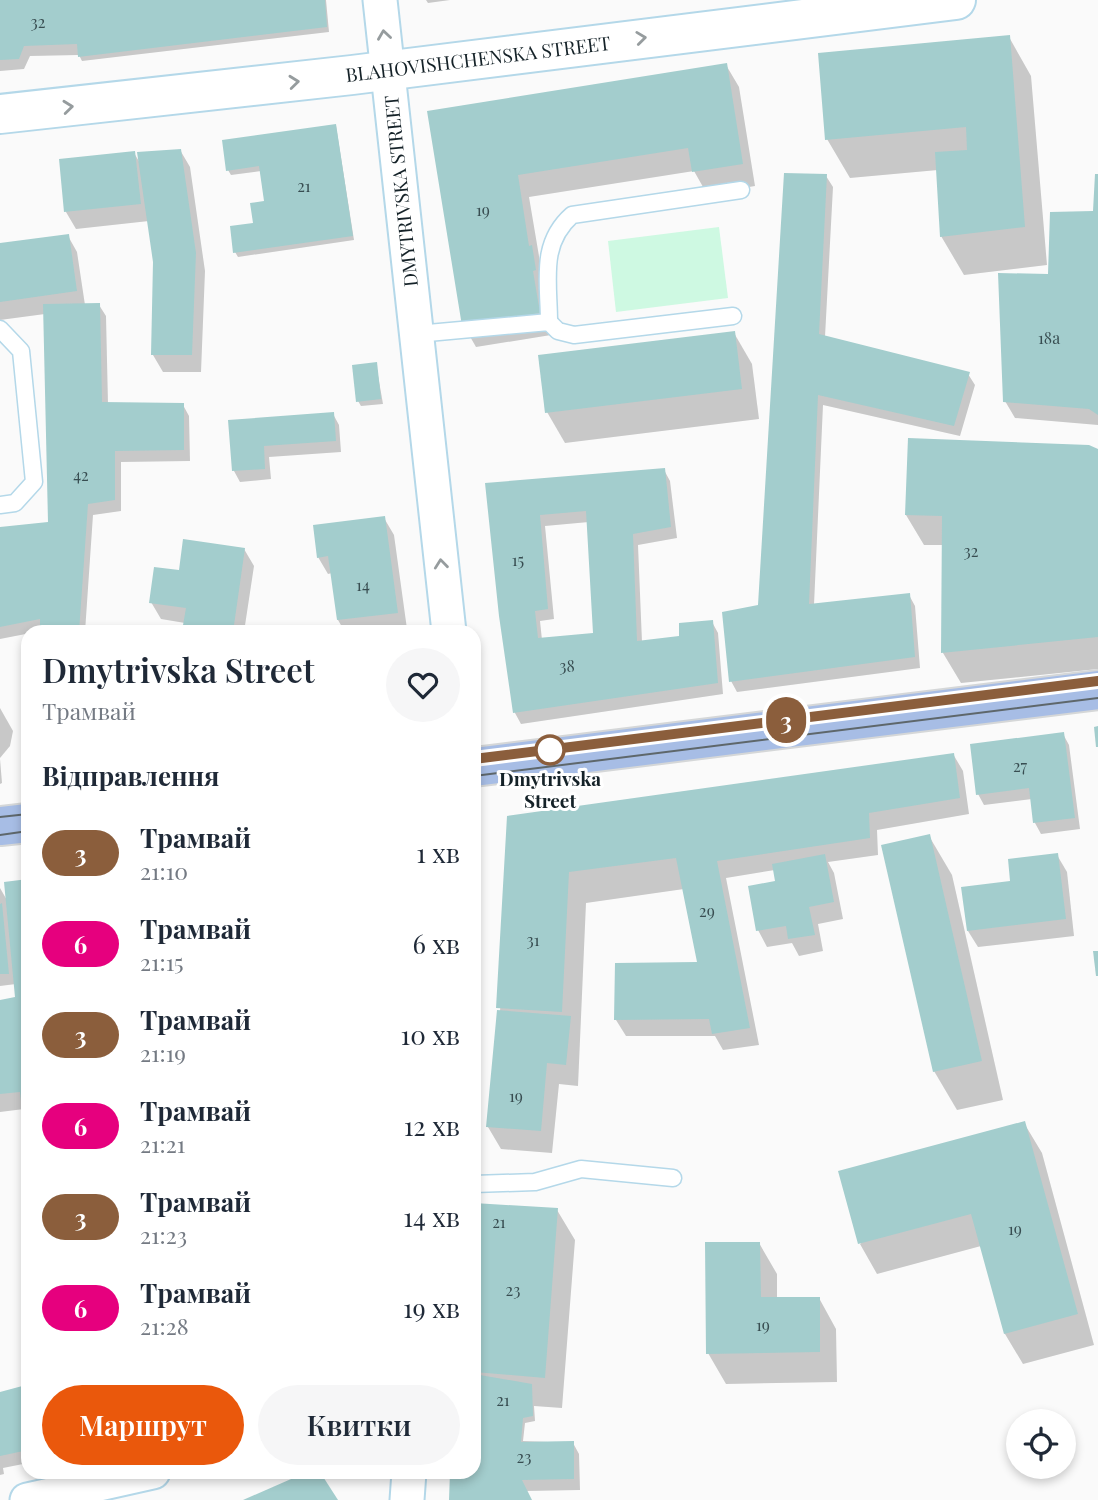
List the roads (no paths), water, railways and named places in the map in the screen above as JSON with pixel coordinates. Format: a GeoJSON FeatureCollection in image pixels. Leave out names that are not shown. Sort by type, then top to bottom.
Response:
{"type":"FeatureCollection","features":[{"type":"Feature","properties":{"kind":"main road"},"geometry":{"type":"LineString","coordinates":[[481,766],[1098,690]]}},
{"type":"Feature","properties":{"kind":"main road"},"geometry":{"type":"LineString","coordinates":[[0,826],[21,824]]}},
{"type":"Feature","properties":{"kind":"street","name":"DMYTRIVSKA STREET"},"geometry":{"type":"LineString","coordinates":[[380,0],[448,625]]}},
{"type":"Feature","properties":{"kind":"street","name":"BLAHOVISHCHENSKA STREET"},"geometry":{"type":"LineString","coordinates":[[0,114],[389,70],[956,0]]}},
{"type":"Feature","properties":{"kind":"street"},"geometry":{"type":"LineString","coordinates":[[27,1500],[122,1479]]}},
{"type":"Feature","properties":{"kind":"street"},"geometry":{"type":"LineString","coordinates":[[407,1500],[408,1479]]}},
{"type":"Feature","properties":{"kind":"lane"},"geometry":{"type":"LineString","coordinates":[[733,316],[574,335],[558,331],[549,322],[549,246],[558,227],[572,215],[741,190]]}},
{"type":"Feature","properties":{"kind":"lane"},"geometry":{"type":"LineString","coordinates":[[417,334],[549,322]]}},
{"type":"Feature","properties":{"kind":"lane"},"geometry":{"type":"LineString","coordinates":[[0,329],[21,351],[34,482],[15,503],[0,505]]}},
{"type":"Feature","properties":{"kind":"lane"},"geometry":{"type":"LineString","coordinates":[[481,1184],[535,1182],[581,1170],[673,1178]]}},
{"type":"Feature","properties":{"kind":"tram line"},"geometry":{"type":"LineString","coordinates":[[481,758],[1098,681]]}},
{"type":"Feature","properties":{"kind":"tram line","name":"3"},"geometry":{"type":"LineString","coordinates":[[481,758],[1098,681]]}},
{"type":"Feature","properties":{"kind":"tram line"},"geometry":{"type":"LineString","coordinates":[[481,775],[1098,698]]}},
{"type":"Feature","properties":{"kind":"tram line"},"geometry":{"type":"LineString","coordinates":[[0,817],[21,815]]}},
{"type":"Feature","properties":{"kind":"tram line"},"geometry":{"type":"LineString","coordinates":[[0,835],[21,832]]}},
{"type":"Feature","properties":{"kind":"place","name":"Dmytrivska Street"},"geometry":{"type":"Point","coordinates":[550,750]}}]}
